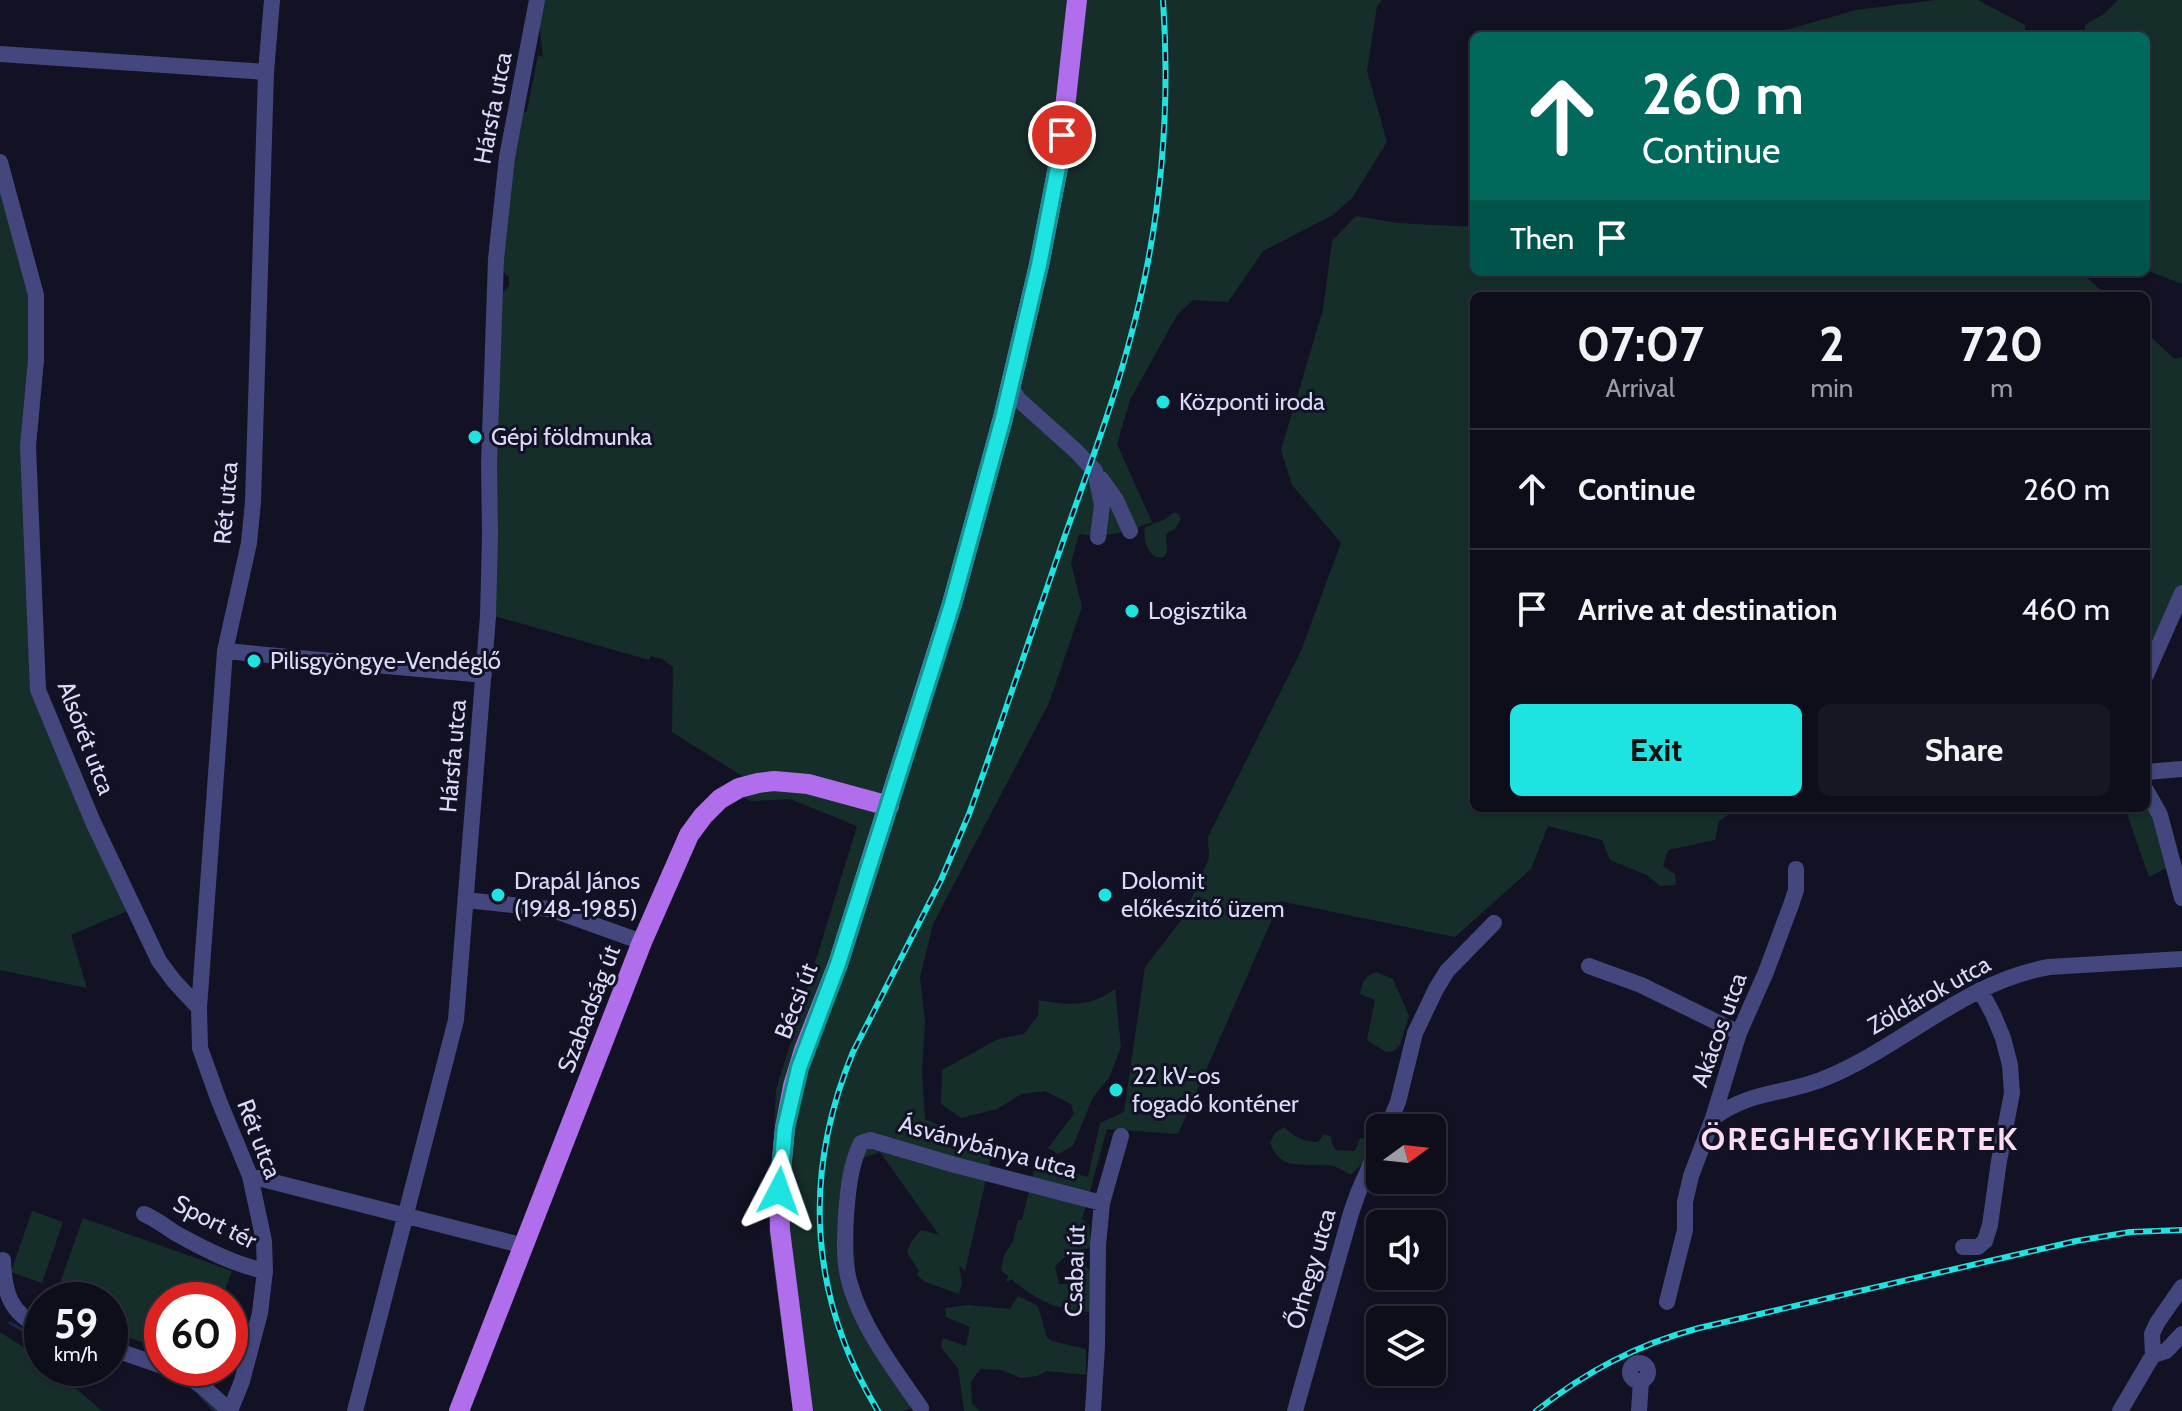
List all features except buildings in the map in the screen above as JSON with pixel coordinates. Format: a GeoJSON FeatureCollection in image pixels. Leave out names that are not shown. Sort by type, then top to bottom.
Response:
{"type":"FeatureCollection","features":[{"type":"Feature","properties":{"kind":"main road","name":"Bécsi út"},"geometry":{"type":"LineString","coordinates":[[803,1411],[780,1230],[779,1191],[793,1086],[838,964],[889,806],[952,604],[1003,418],[1039,265],[1059,162],[1077,0]]}},
{"type":"Feature","properties":{"kind":"main road","name":"Szabadság út"},"geometry":{"type":"LineString","coordinates":[[459,1411],[642,942],[689,835],[720,799],[739,788],[774,781],[808,784],[889,806]]}},
{"type":"Feature","properties":{"kind":"street","name":"Rét utca"},"geometry":{"type":"LineString","coordinates":[[264,1241],[250,1176],[200,1048],[199,1008],[225,651],[249,543],[253,502],[266,72],[272,0]]}},
{"type":"Feature","properties":{"kind":"street","name":"Hársfa utca"},"geometry":{"type":"LineString","coordinates":[[355,1411],[456,1020],[484,675],[496,259],[507,157],[537,0]]}},
{"type":"Feature","properties":{"kind":"street"},"geometry":{"type":"LineString","coordinates":[[0,54],[266,72]]}},
{"type":"Feature","properties":{"kind":"street","name":"Alsórét utca"},"geometry":{"type":"LineString","coordinates":[[0,162],[36,295],[36,360],[28,446],[38,690],[93,822],[159,961],[199,1008]]}},
{"type":"Feature","properties":{"kind":"street"},"geometry":{"type":"LineString","coordinates":[[1011,386],[1018,399],[1095,471],[1116,500],[1130,531]]}},
{"type":"Feature","properties":{"kind":"street"},"geometry":{"type":"LineString","coordinates":[[1003,418],[1019,409],[1031,412]]}},
{"type":"Feature","properties":{"kind":"street"},"geometry":{"type":"LineString","coordinates":[[1095,471],[1102,505],[1098,537]]}},
{"type":"Feature","properties":{"kind":"street"},"geometry":{"type":"LineString","coordinates":[[2150,666],[2182,593]]}},
{"type":"Feature","properties":{"kind":"street"},"geometry":{"type":"LineString","coordinates":[[225,651],[484,675]]}},
{"type":"Feature","properties":{"kind":"street"},"geometry":{"type":"LineString","coordinates":[[2150,772],[2182,769]]}},
{"type":"Feature","properties":{"kind":"street"},"geometry":{"type":"LineString","coordinates":[[2150,797],[2160,815],[2182,898]]}},
{"type":"Feature","properties":{"kind":"street","name":"Akácos utca"},"geometry":{"type":"LineString","coordinates":[[1667,1302],[1685,1230],[1685,1202],[1691,1176],[1739,1033],[1791,905],[1796,890],[1796,869]]}},
{"type":"Feature","properties":{"kind":"street"},"geometry":{"type":"LineString","coordinates":[[466,900],[550,909],[642,942]]}},
{"type":"Feature","properties":{"kind":"street"},"geometry":{"type":"LineString","coordinates":[[1393,1114],[1415,1033],[1436,989],[1447,971],[1494,923]]}},
{"type":"Feature","properties":{"kind":"street","name":"Zöldárok utca"},"geometry":{"type":"LineString","coordinates":[[1713,1118],[1739,1101],[1811,1083],[1853,1066],[1980,990],[2033,969],[2182,959]]}},
{"type":"Feature","properties":{"kind":"street"},"geometry":{"type":"LineString","coordinates":[[1589,966],[1641,985],[1739,1033]]}},
{"type":"Feature","properties":{"kind":"street"},"geometry":{"type":"LineString","coordinates":[[1963,1247],[1978,1247],[1985,1241],[2012,1093],[2010,1065],[2003,1038],[1980,990]]}},
{"type":"Feature","properties":{"kind":"street","name":"Csabai út"},"geometry":{"type":"LineString","coordinates":[[1093,1411],[1102,1203],[1121,1136]]}},
{"type":"Feature","properties":{"kind":"street","name":"Ásványbánya utca"},"geometry":{"type":"LineString","coordinates":[[921,1408],[879,1345],[849,1282],[845,1255],[847,1205],[852,1162],[861,1143],[870,1140],[1102,1203]]}},
{"type":"Feature","properties":{"kind":"street"},"geometry":{"type":"LineString","coordinates":[[250,1176],[525,1246]]}},
{"type":"Feature","properties":{"kind":"street","name":"Őrhegy utca"},"geometry":{"type":"LineString","coordinates":[[1295,1411],[1355,1203],[1366,1177]]}},
{"type":"Feature","properties":{"kind":"street","name":"Sport tér"},"geometry":{"type":"LineString","coordinates":[[144,1214],[212,1251],[250,1268],[265,1271]]}},
{"type":"Feature","properties":{"kind":"street","name":"Sport tér"},"geometry":{"type":"LineString","coordinates":[[229,1411],[242,1381],[264,1291],[264,1241]]}},
{"type":"Feature","properties":{"kind":"street"},"geometry":{"type":"LineString","coordinates":[[3,1260],[4,1284],[11,1301],[24,1316]]}},
{"type":"Feature","properties":{"kind":"street"},"geometry":{"type":"LineString","coordinates":[[2120,1411],[2153,1355],[2152,1334],[2157,1323],[2182,1287]]}},
{"type":"Feature","properties":{"kind":"street"},"geometry":{"type":"LineString","coordinates":[[2153,1355],[2166,1351],[2182,1334]]}},
{"type":"Feature","properties":{"kind":"street"},"geometry":{"type":"LineString","coordinates":[[1639,1411],[1641,1381]]}},
{"type":"Feature","properties":{"kind":"street"},"geometry":{"type":"LineString","coordinates":[[203,1386],[229,1411]]}},
{"type":"Feature","properties":{"kind":"green space"},"geometry":{"type":"Polygon","coordinates":[[[535,0],[1382,0],[1377,6],[1367,71],[1387,142],[1352,198],[1333,215],[1263,251],[1228,302],[1193,300],[1177,315],[1130,400],[1117,444],[1152,522],[1116,533],[1079,534],[1071,563],[1082,607],[1049,703],[933,924],[920,977],[925,1022],[922,1070],[925,1119],[993,1149],[965,1271],[959,1265],[962,1283],[959,1294],[925,1282],[917,1275],[919,1271],[907,1252],[911,1242],[921,1230],[939,1235],[880,1152],[859,1159],[853,1221],[856,1285],[888,1350],[921,1405],[903,1411],[793,1411],[769,1233],[776,1090],[857,826],[790,799],[751,801],[741,796],[758,786],[672,732],[673,667],[662,659],[651,656],[649,660],[491,615],[499,297],[509,286],[509,277],[498,266],[513,120],[527,111],[538,55],[543,57],[540,31],[534,22],[535,0]]]}},
{"type":"Feature","properties":{"kind":"green space"},"geometry":{"type":"Polygon","coordinates":[[[1936,0],[1978,0],[2025,25],[2025,32],[1779,32],[1856,10],[1936,0]]]}},
{"type":"Feature","properties":{"kind":"green space"},"geometry":{"type":"Polygon","coordinates":[[[2118,0],[2182,0],[2182,284],[2150,272],[2150,32],[2084,32],[2085,25],[2104,14],[2118,0]]]}},
{"type":"Feature","properties":{"kind":"green space"},"geometry":{"type":"Polygon","coordinates":[[[0,184],[28,286],[31,695],[132,909],[71,935],[87,988],[0,970],[0,184]]]}},
{"type":"Feature","properties":{"kind":"green space"},"geometry":{"type":"Polygon","coordinates":[[[1356,216],[1397,223],[1470,227],[1470,276],[2085,276],[2103,292],[1470,292],[1470,812],[1732,812],[1719,821],[1715,840],[1668,850],[1663,866],[1675,874],[1676,885],[1660,886],[1647,875],[1610,860],[1602,840],[1548,826],[1531,869],[1455,937],[1280,901],[1178,1134],[1107,1129],[1081,1218],[1089,1225],[1089,1248],[1070,1254],[1055,1267],[1059,1284],[1069,1284],[1077,1268],[1086,1266],[1092,1274],[1091,1312],[1068,1309],[1039,1299],[1011,1279],[1006,1283],[1008,1276],[1001,1270],[1018,1220],[1022,1220],[1036,1162],[1088,1177],[1100,1123],[1124,1112],[1145,967],[1183,918],[1209,858],[1208,837],[1301,651],[1341,543],[1292,485],[1281,450],[1323,310],[1332,241],[1356,216]]]}},
{"type":"Feature","properties":{"kind":"green space"},"geometry":{"type":"Polygon","coordinates":[[[2150,336],[2174,359],[2182,357],[2182,606],[2150,664],[2150,336]]]}},
{"type":"Feature","properties":{"kind":"green space"},"geometry":{"type":"Polygon","coordinates":[[[1178,513],[1181,519],[1175,529],[1166,534],[1167,552],[1164,557],[1154,556],[1146,543],[1145,527],[1178,513]]]}},
{"type":"Feature","properties":{"kind":"green space"},"geometry":{"type":"Polygon","coordinates":[[[2150,808],[2170,866],[2149,877],[2126,812],[2150,812],[2150,808]]]}},
{"type":"Feature","properties":{"kind":"green space"},"geometry":{"type":"Polygon","coordinates":[[[1377,972],[1393,979],[1409,1016],[1400,1045],[1394,1051],[1386,1052],[1367,1040],[1375,1000],[1360,994],[1365,980],[1377,972]]]}},
{"type":"Feature","properties":{"kind":"green space"},"geometry":{"type":"Polygon","coordinates":[[[1115,989],[1121,1047],[1109,1078],[1093,1097],[1073,1146],[1058,1154],[1048,1148],[1074,1114],[1071,1104],[1045,1091],[1021,1094],[997,1109],[961,1118],[941,1104],[942,1070],[998,1039],[1024,1034],[1038,1016],[1039,1000],[1078,1004],[1115,989]]]}},
{"type":"Feature","properties":{"kind":"green space"},"geometry":{"type":"Polygon","coordinates":[[[1284,1127],[1295,1136],[1318,1142],[1324,1134],[1331,1137],[1336,1150],[1355,1151],[1360,1138],[1366,1140],[1366,1157],[1351,1175],[1333,1166],[1288,1163],[1275,1153],[1270,1143],[1275,1133],[1284,1127]]]}},
{"type":"Feature","properties":{"kind":"green space"},"geometry":{"type":"Polygon","coordinates":[[[32,1211],[63,1222],[42,1282],[11,1272],[32,1211]]]}},
{"type":"Feature","properties":{"kind":"green space"},"geometry":{"type":"Polygon","coordinates":[[[83,1218],[232,1271],[228,1282],[144,1282],[144,1343],[128,1337],[128,1282],[60,1282],[83,1218]]]}},
{"type":"Feature","properties":{"kind":"green space"},"geometry":{"type":"Polygon","coordinates":[[[1018,1296],[1038,1306],[1047,1338],[1086,1349],[1086,1375],[1047,1371],[1021,1378],[1002,1370],[980,1369],[971,1382],[972,1404],[980,1411],[964,1411],[958,1368],[941,1348],[943,1338],[966,1346],[970,1327],[946,1317],[945,1308],[968,1305],[1010,1309],[1018,1296]]]}},
{"type":"Feature","properties":{"kind":"green space"},"geometry":{"type":"Polygon","coordinates":[[[0,1332],[24,1347],[24,1386],[74,1386],[102,1411],[0,1411],[0,1332]]]}},
{"type":"Feature","properties":{"kind":"waterway"},"geometry":{"type":"LineString","coordinates":[[10,1323],[24,1330]]}},
{"type":"Feature","properties":{"kind":"waterway"},"geometry":{"type":"LineString","coordinates":[[200,1395],[215,1411]]}},
{"type":"Feature","properties":{"kind":"railway"},"geometry":{"type":"LineString","coordinates":[[878,1411],[855,1368],[826,1280],[820,1235],[820,1190],[826,1144],[853,1052],[941,880],[969,814],[1122,368],[1149,258],[1161,173],[1165,86],[1163,0]]}},
{"type":"Feature","properties":{"kind":"railway"},"geometry":{"type":"LineString","coordinates":[[1536,1411],[1613,1361],[1699,1328],[2076,1241],[2130,1232],[2182,1230]]}},
{"type":"Feature","properties":{"kind":"place","name":"Központi iroda"},"geometry":{"type":"Point","coordinates":[1163,402]}},
{"type":"Feature","properties":{"kind":"place","name":"Gépi földmunka"},"geometry":{"type":"Point","coordinates":[475,437]}},
{"type":"Feature","properties":{"kind":"place","name":"Logisztika"},"geometry":{"type":"Point","coordinates":[1132,611]}},
{"type":"Feature","properties":{"kind":"place","name":"Pilisgyöngye-Vendéglő"},"geometry":{"type":"Point","coordinates":[254,661]}},
{"type":"Feature","properties":{"kind":"place","name":"Drapál János (1948-1985)"},"geometry":{"type":"Point","coordinates":[498,895]}},
{"type":"Feature","properties":{"kind":"place","name":"Dolomit előkészitő üzem"},"geometry":{"type":"Point","coordinates":[1105,895]}},
{"type":"Feature","properties":{"kind":"place","name":"22 kV-os fogadó konténer"},"geometry":{"type":"Point","coordinates":[1116,1090]}},
{"type":"Feature","properties":{"kind":"district","name":"ÖREGHEGYIKERTEK"},"geometry":{"type":"Point","coordinates":[1860,1139]}},
{"type":"Feature","properties":{"kind":"route"},"geometry":{"type":"LineString","coordinates":[[779,1191],[793,1086],[856,911],[952,604],[1003,418],[1039,265],[1062,135]]}}]}
